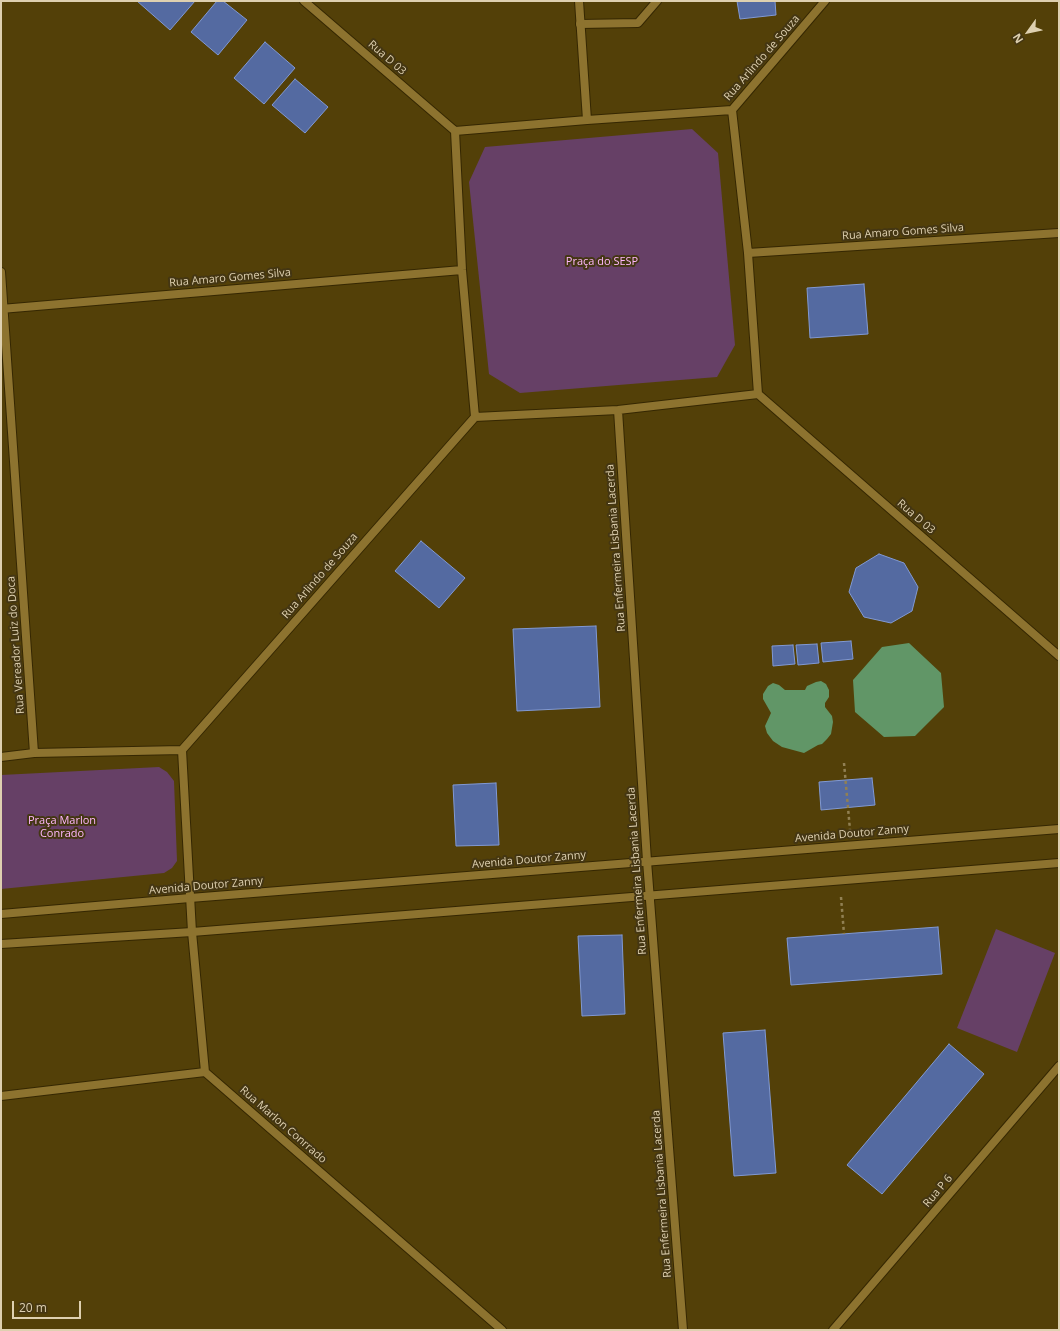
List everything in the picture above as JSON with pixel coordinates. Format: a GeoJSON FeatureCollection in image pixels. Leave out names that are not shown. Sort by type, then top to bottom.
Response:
{"type":"FeatureCollection","features":[{"type":"Feature","properties":{"kind":"street","name":"Rua D 03"},"geometry":{"type":"LineString","coordinates":[[304,1],[455,131]]}},
{"type":"Feature","properties":{"kind":"street"},"geometry":{"type":"LineString","coordinates":[[579,1],[587,120]]}},
{"type":"Feature","properties":{"kind":"street"},"geometry":{"type":"LineString","coordinates":[[580,24],[638,23],[656,1]]}},
{"type":"Feature","properties":{"kind":"street","name":"Rua Arlindo de Souza"},"geometry":{"type":"LineString","coordinates":[[732,110],[825,1]]}},
{"type":"Feature","properties":{"kind":"street"},"geometry":{"type":"LineString","coordinates":[[732,110],[748,253],[758,394],[618,410],[475,417],[462,270],[455,131],[587,120],[732,110]]}},
{"type":"Feature","properties":{"kind":"street","name":"Rua Amaro Gomes Silva"},"geometry":{"type":"LineString","coordinates":[[748,253],[1059,233]]}},
{"type":"Feature","properties":{"kind":"street","name":"Rua Amaro Gomes Silva"},"geometry":{"type":"LineString","coordinates":[[2,309],[462,270]]}},
{"type":"Feature","properties":{"kind":"street","name":"Rua Vereador Luiz do Doca"},"geometry":{"type":"LineString","coordinates":[[1,272],[2,309],[34,753]]}},
{"type":"Feature","properties":{"kind":"street","name":"Rua D 03"},"geometry":{"type":"LineString","coordinates":[[758,394],[1059,656]]}},
{"type":"Feature","properties":{"kind":"street","name":"Rua Enfermeira Lisbania Lacerda"},"geometry":{"type":"LineString","coordinates":[[618,410],[647,861],[683,1330]]}},
{"type":"Feature","properties":{"kind":"street","name":"Rua Arlindo de Souza"},"geometry":{"type":"LineString","coordinates":[[182,750],[475,417]]}},
{"type":"Feature","properties":{"kind":"street"},"geometry":{"type":"LineString","coordinates":[[1,757],[34,753],[182,750],[192,932],[205,1072],[1,1096]]}},
{"type":"Feature","properties":{"kind":"street","name":"Avenida Doutor Zanny"},"geometry":{"type":"LineString","coordinates":[[1,914],[1059,828]]}},
{"type":"Feature","properties":{"kind":"street"},"geometry":{"type":"LineString","coordinates":[[1,944],[192,932],[1059,863]]}},
{"type":"Feature","properties":{"kind":"street","name":"Rua P 6"},"geometry":{"type":"LineString","coordinates":[[833,1330],[1059,1066]]}},
{"type":"Feature","properties":{"kind":"street","name":"Rua Marlon Conrrado"},"geometry":{"type":"LineString","coordinates":[[205,1072],[502,1330]]}},
{"type":"Feature","properties":{"kind":"path"},"geometry":{"type":"LineString","coordinates":[[844,763],[852,845]]}},
{"type":"Feature","properties":{"kind":"path"},"geometry":{"type":"LineString","coordinates":[[840,881],[844,934]]}},
{"type":"Feature","properties":{"kind":"green space","name":"Praça do SESP"},"geometry":{"type":"Polygon","coordinates":[[[692,129],[718,153],[735,345],[717,377],[520,393],[489,374],[469,182],[485,147],[692,129]]]}},
{"type":"Feature","properties":{"kind":"green space","name":"Praça Marlon Conrado"},"geometry":{"type":"Polygon","coordinates":[[[159,767],[167,772],[174,781],[177,861],[172,868],[164,873],[1,889],[1,775],[159,767]]]}},
{"type":"Feature","properties":{"kind":"green space"},"geometry":{"type":"Polygon","coordinates":[[[996,929],[1055,953],[1017,1052],[957,1028],[996,929]]]}},
{"type":"Feature","properties":{"kind":"shaded area"},"geometry":{"type":"Polygon","coordinates":[[[909,643],[941,673],[944,707],[915,736],[884,737],[855,712],[853,680],[882,647],[909,643]]]}},
{"type":"Feature","properties":{"kind":"shaded area"},"geometry":{"type":"Polygon","coordinates":[[[821,681],[826,684],[829,690],[829,697],[825,703],[825,707],[832,716],[833,722],[831,734],[827,739],[822,744],[804,753],[782,747],[773,741],[767,733],[765,726],[771,713],[763,699],[763,694],[768,686],[773,683],[779,685],[785,690],[805,690],[807,686],[821,681]]]}},
{"type":"Feature","properties":{"kind":"building"},"geometry":{"type":"Polygon","coordinates":[[[137,1],[195,1],[170,30],[137,1]]]}},
{"type":"Feature","properties":{"kind":"building"},"geometry":{"type":"Polygon","coordinates":[[[217,1],[223,1],[247,20],[218,55],[191,32],[217,1]]]}},
{"type":"Feature","properties":{"kind":"building"},"geometry":{"type":"Polygon","coordinates":[[[737,1],[775,1],[776,15],[740,19],[737,1]]]}},
{"type":"Feature","properties":{"kind":"building"},"geometry":{"type":"Polygon","coordinates":[[[265,42],[295,68],[264,104],[234,78],[265,42]]]}},
{"type":"Feature","properties":{"kind":"building"},"geometry":{"type":"Polygon","coordinates":[[[295,79],[328,107],[305,133],[272,105],[295,79]]]}},
{"type":"Feature","properties":{"kind":"building"},"geometry":{"type":"Polygon","coordinates":[[[864,284],[868,334],[810,338],[807,288],[864,284]]]}},
{"type":"Feature","properties":{"kind":"building"},"geometry":{"type":"Polygon","coordinates":[[[421,541],[465,578],[439,608],[395,571],[421,541]]]}},
{"type":"Feature","properties":{"kind":"building"},"geometry":{"type":"Polygon","coordinates":[[[879,554],[904,563],[918,587],[912,611],[891,623],[864,617],[849,592],[856,568],[879,554]]]}},
{"type":"Feature","properties":{"kind":"building"},"geometry":{"type":"Polygon","coordinates":[[[596,626],[600,707],[517,711],[513,629],[596,626]]]}},
{"type":"Feature","properties":{"kind":"building"},"geometry":{"type":"Polygon","coordinates":[[[851,641],[853,659],[823,662],[821,643],[851,641]]]}},
{"type":"Feature","properties":{"kind":"building"},"geometry":{"type":"Polygon","coordinates":[[[817,644],[819,663],[798,665],[796,645],[817,644]]]}},
{"type":"Feature","properties":{"kind":"building"},"geometry":{"type":"Polygon","coordinates":[[[793,645],[795,664],[773,666],[772,646],[793,645]]]}},
{"type":"Feature","properties":{"kind":"building"},"geometry":{"type":"Polygon","coordinates":[[[872,778],[875,805],[821,810],[819,782],[872,778]]]}},
{"type":"Feature","properties":{"kind":"building"},"geometry":{"type":"Polygon","coordinates":[[[496,783],[499,845],[456,846],[453,785],[496,783]]]}},
{"type":"Feature","properties":{"kind":"building"},"geometry":{"type":"Polygon","coordinates":[[[938,927],[942,974],[791,985],[787,938],[938,927]]]}},
{"type":"Feature","properties":{"kind":"building"},"geometry":{"type":"Polygon","coordinates":[[[622,935],[625,1014],[582,1016],[578,936],[622,935]]]}},
{"type":"Feature","properties":{"kind":"building"},"geometry":{"type":"Polygon","coordinates":[[[765,1030],[776,1173],[734,1176],[723,1033],[765,1030]]]}},
{"type":"Feature","properties":{"kind":"building"},"geometry":{"type":"Polygon","coordinates":[[[949,1044],[984,1074],[882,1194],[847,1165],[949,1044]]]}}]}
